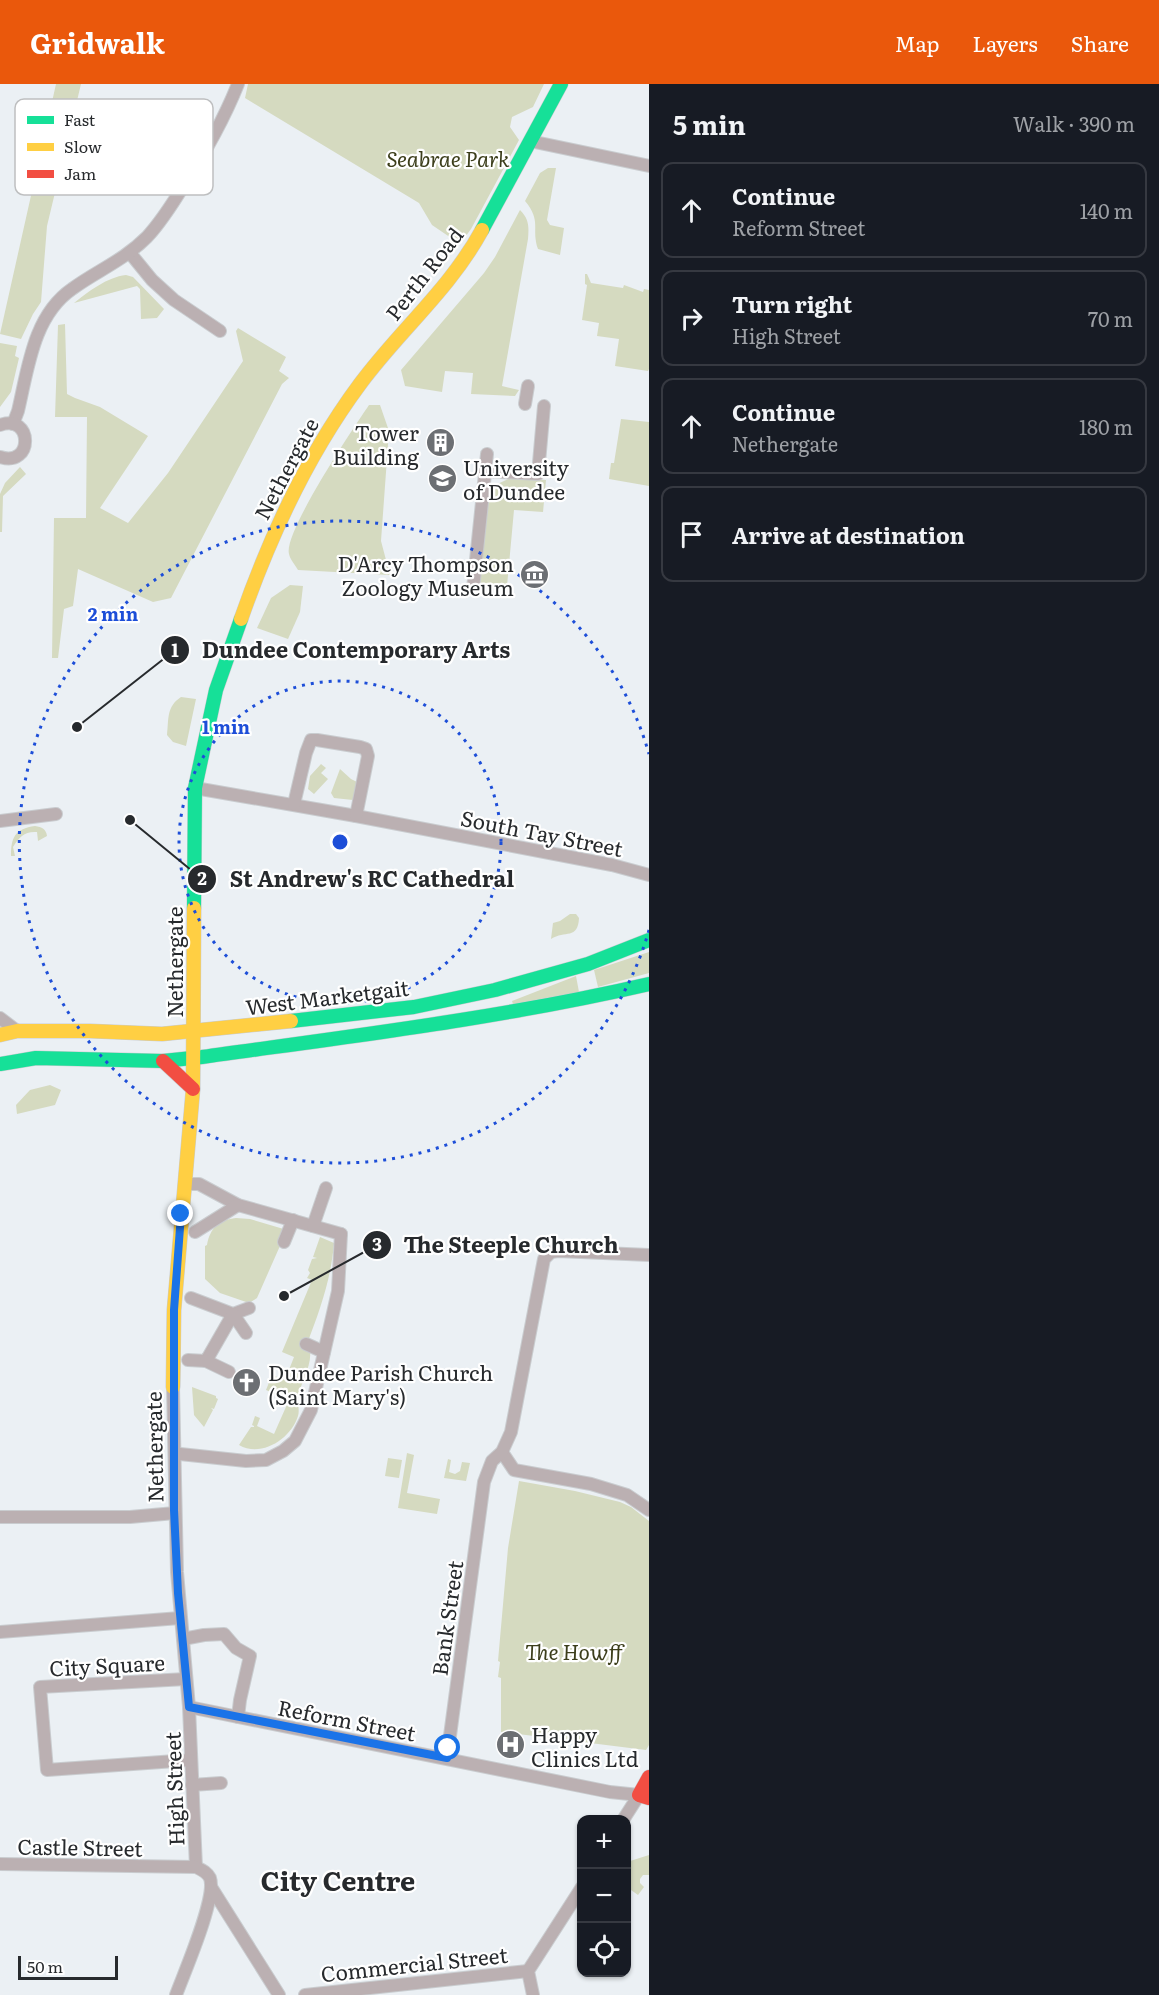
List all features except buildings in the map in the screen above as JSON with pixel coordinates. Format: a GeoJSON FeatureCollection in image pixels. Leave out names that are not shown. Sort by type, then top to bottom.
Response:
{"type":"FeatureCollection","features":[{"type":"Feature","properties":{"kind":"street"},"geometry":{"type":"LineString","coordinates":[[213,136],[238,84]]}},
{"type":"Feature","properties":{"kind":"street","name":"Perth Road"},"geometry":{"type":"LineString","coordinates":[[358,385],[456,272],[471,250],[561,84]]}},
{"type":"Feature","properties":{"kind":"street"},"geometry":{"type":"LineString","coordinates":[[530,141],[649,166]]}},
{"type":"Feature","properties":{"kind":"street"},"geometry":{"type":"LineString","coordinates":[[13,424],[37,332],[55,304],[70,290],[130,254],[149,234],[178,195]]}},
{"type":"Feature","properties":{"kind":"street"},"geometry":{"type":"LineString","coordinates":[[130,254],[152,280],[174,300],[220,331]]}},
{"type":"Feature","properties":{"kind":"street","name":"Nethergate"},"geometry":{"type":"LineString","coordinates":[[177,1572],[173,1387],[174,1310],[193,1089],[195,788],[216,690],[257,573],[304,473],[358,385]]}},
{"type":"Feature","properties":{"kind":"street"},"geometry":{"type":"LineString","coordinates":[[525,404],[528,386]]}},
{"type":"Feature","properties":{"kind":"street"},"geometry":{"type":"LineString","coordinates":[[485,471],[538,474],[544,406]]}},
{"type":"Feature","properties":{"kind":"street"},"geometry":{"type":"LineString","coordinates":[[0,425],[13,424],[24,433],[25,446],[15,457],[0,457]]}},
{"type":"Feature","properties":{"kind":"street"},"geometry":{"type":"LineString","coordinates":[[473,589],[487,454]]}},
{"type":"Feature","properties":{"kind":"street"},"geometry":{"type":"LineString","coordinates":[[195,788],[294,804],[311,740],[360,747],[366,749],[368,756],[356,816]]}},
{"type":"Feature","properties":{"kind":"street","name":"South Tay Street"},"geometry":{"type":"LineString","coordinates":[[294,804],[612,865],[649,875]]}},
{"type":"Feature","properties":{"kind":"street"},"geometry":{"type":"LineString","coordinates":[[0,821],[56,814]]}},
{"type":"Feature","properties":{"kind":"street","name":"West Marketgait"},"geometry":{"type":"LineString","coordinates":[[0,1035],[16,1031],[162,1034],[194,1032],[414,1007],[449,1001],[599,961],[649,940]]}},
{"type":"Feature","properties":{"kind":"street","name":"West Marketgait"},"geometry":{"type":"LineString","coordinates":[[0,1064],[19,1059],[36,1058],[163,1061],[459,1021],[584,999],[649,984]]}},
{"type":"Feature","properties":{"kind":"street"},"geometry":{"type":"LineString","coordinates":[[0,1018],[16,1031]]}},
{"type":"Feature","properties":{"kind":"street"},"geometry":{"type":"LineString","coordinates":[[163,1061],[193,1089]]}},
{"type":"Feature","properties":{"kind":"street"},"geometry":{"type":"LineString","coordinates":[[180,1454],[246,1461],[266,1460],[295,1441],[315,1412],[324,1352],[338,1291],[343,1231],[313,1226],[238,1205],[200,1184],[190,1184]]}},
{"type":"Feature","properties":{"kind":"street"},"geometry":{"type":"LineString","coordinates":[[313,1226],[326,1188]]}},
{"type":"Feature","properties":{"kind":"street"},"geometry":{"type":"LineString","coordinates":[[195,1232],[238,1205]]}},
{"type":"Feature","properties":{"kind":"street"},"geometry":{"type":"LineString","coordinates":[[284,1242],[293,1220]]}},
{"type":"Feature","properties":{"kind":"street","name":"Bank Street"},"geometry":{"type":"LineString","coordinates":[[447,1758],[484,1482],[492,1461],[502,1452],[511,1432],[542,1266],[547,1254],[558,1251],[649,1255]]}},
{"type":"Feature","properties":{"kind":"street"},"geometry":{"type":"LineString","coordinates":[[191,1298],[232,1314],[246,1333]]}},
{"type":"Feature","properties":{"kind":"street"},"geometry":{"type":"LineString","coordinates":[[206,1361],[232,1314],[249,1308]]}},
{"type":"Feature","properties":{"kind":"street"},"geometry":{"type":"LineString","coordinates":[[306,1344],[324,1352]]}},
{"type":"Feature","properties":{"kind":"street"},"geometry":{"type":"LineString","coordinates":[[188,1360],[206,1361],[230,1372]]}},
{"type":"Feature","properties":{"kind":"street"},"geometry":{"type":"LineString","coordinates":[[502,1452],[514,1470],[591,1484],[627,1495],[649,1510]]}},
{"type":"Feature","properties":{"kind":"street"},"geometry":{"type":"LineString","coordinates":[[0,1517],[130,1517],[175,1513]]}},
{"type":"Feature","properties":{"kind":"street","name":"High Street"},"geometry":{"type":"LineString","coordinates":[[177,1572],[189,1707],[196,1867],[204,1870],[211,1887],[279,1995]]}},
{"type":"Feature","properties":{"kind":"street"},"geometry":{"type":"LineString","coordinates":[[0,1632],[180,1618]]}},
{"type":"Feature","properties":{"kind":"street"},"geometry":{"type":"LineString","coordinates":[[183,1640],[204,1635],[228,1634],[236,1648],[251,1652],[238,1717]]}},
{"type":"Feature","properties":{"kind":"street","name":"City Square"},"geometry":{"type":"LineString","coordinates":[[186,1679],[40,1687],[47,1770],[190,1760]]}},
{"type":"Feature","properties":{"kind":"street","name":"Reform Street"},"geometry":{"type":"LineString","coordinates":[[189,1707],[610,1792],[644,1796]]}},
{"type":"Feature","properties":{"kind":"street"},"geometry":{"type":"LineString","coordinates":[[627,1815],[644,1796],[649,1777]]}},
{"type":"Feature","properties":{"kind":"street"},"geometry":{"type":"LineString","coordinates":[[192,1785],[221,1783]]}},
{"type":"Feature","properties":{"kind":"street","name":"Castle Street"},"geometry":{"type":"LineString","coordinates":[[0,1864],[196,1867]]}},
{"type":"Feature","properties":{"kind":"street"},"geometry":{"type":"LineString","coordinates":[[176,1995],[205,1915],[211,1887]]}},
{"type":"Feature","properties":{"kind":"street"},"geometry":{"type":"LineString","coordinates":[[533,1995],[528,1971],[577,1895]]}},
{"type":"Feature","properties":{"kind":"street","name":"Commercial Street"},"geometry":{"type":"LineString","coordinates":[[305,1995],[528,1971]]}},
{"type":"Feature","properties":{"kind":"green space"},"geometry":{"type":"Polygon","coordinates":[[[56,84],[81,84],[77,99],[53,99],[56,84]]]}},
{"type":"Feature","properties":{"kind":"green space","name":"Seabrae Park"},"geometry":{"type":"Polygon","coordinates":[[[248,84],[544,84],[533,107],[512,117],[510,127],[519,140],[471,229],[460,244],[432,225],[419,203],[245,98],[248,84]]]}},
{"type":"Feature","properties":{"kind":"green space"},"geometry":{"type":"Polygon","coordinates":[[[548,168],[556,168],[547,220],[550,225],[564,228],[560,255],[538,249],[535,220],[525,201],[540,173],[548,168]]]}},
{"type":"Feature","properties":{"kind":"green space"},"geometry":{"type":"Polygon","coordinates":[[[31,195],[54,195],[47,226],[41,302],[21,339],[0,334],[31,195]]]}},
{"type":"Feature","properties":{"kind":"green space"},"geometry":{"type":"Polygon","coordinates":[[[520,210],[528,223],[528,239],[502,386],[519,390],[515,396],[471,394],[473,373],[445,371],[442,392],[405,386],[401,370],[484,273],[520,210]]]}},
{"type":"Feature","properties":{"kind":"green space"},"geometry":{"type":"Polygon","coordinates":[[[585,274],[591,283],[623,288],[624,285],[643,292],[644,289],[649,290],[648,371],[615,366],[619,339],[597,336],[599,323],[582,320],[587,285],[585,274]]]}},
{"type":"Feature","properties":{"kind":"green space"},"geometry":{"type":"Polygon","coordinates":[[[126,275],[133,277],[164,309],[157,318],[141,319],[140,289],[137,286],[74,303],[105,282],[126,275]]]}},
{"type":"Feature","properties":{"kind":"green space"},"geometry":{"type":"Polygon","coordinates":[[[65,324],[67,394],[100,407],[148,436],[100,508],[128,523],[168,473],[243,361],[236,331],[238,328],[286,357],[279,371],[289,378],[282,384],[171,598],[153,602],[78,569],[73,606],[64,609],[58,658],[52,658],[54,518],[86,518],[87,417],[55,417],[58,325],[65,324]]]}},
{"type":"Feature","properties":{"kind":"green space"},"geometry":{"type":"Polygon","coordinates":[[[0,343],[17,346],[15,356],[19,358],[11,392],[0,407],[0,343]]]}},
{"type":"Feature","properties":{"kind":"green space"},"geometry":{"type":"Polygon","coordinates":[[[369,405],[380,405],[389,431],[381,541],[390,575],[298,570],[289,554],[290,542],[297,525],[321,480],[369,405]]]}},
{"type":"Feature","properties":{"kind":"green space"},"geometry":{"type":"Polygon","coordinates":[[[621,419],[649,422],[649,486],[609,479],[621,419]]]}},
{"type":"Feature","properties":{"kind":"green space"},"geometry":{"type":"Polygon","coordinates":[[[20,467],[26,474],[3,496],[2,532],[0,532],[0,494],[5,483],[20,467]]]}},
{"type":"Feature","properties":{"kind":"green space"},"geometry":{"type":"Polygon","coordinates":[[[513,477],[546,480],[543,512],[514,510],[507,586],[478,584],[486,494],[493,486],[513,477]]]}},
{"type":"Feature","properties":{"kind":"green space"},"geometry":{"type":"Polygon","coordinates":[[[290,585],[303,586],[300,612],[288,639],[257,628],[271,598],[290,585]]]}},
{"type":"Feature","properties":{"kind":"green space"},"geometry":{"type":"Polygon","coordinates":[[[181,697],[196,699],[186,746],[173,742],[167,735],[171,709],[181,697]]]}},
{"type":"Feature","properties":{"kind":"green space"},"geometry":{"type":"Polygon","coordinates":[[[321,764],[326,768],[321,773],[328,779],[314,794],[308,789],[310,776],[321,764]]]}},
{"type":"Feature","properties":{"kind":"green space"},"geometry":{"type":"Polygon","coordinates":[[[340,769],[359,783],[353,800],[334,798],[331,793],[340,769]]]}},
{"type":"Feature","properties":{"kind":"green space"},"geometry":{"type":"Polygon","coordinates":[[[35,826],[43,829],[47,836],[38,841],[37,832],[26,834],[15,843],[13,847],[15,856],[11,856],[15,835],[23,829],[35,826]]]}},
{"type":"Feature","properties":{"kind":"green space"},"geometry":{"type":"Polygon","coordinates":[[[570,914],[576,914],[579,918],[576,929],[551,939],[553,923],[570,914]]]}},
{"type":"Feature","properties":{"kind":"green space"},"geometry":{"type":"Polygon","coordinates":[[[649,952],[649,973],[598,987],[594,970],[649,952]]]}},
{"type":"Feature","properties":{"kind":"green space"},"geometry":{"type":"Polygon","coordinates":[[[576,976],[579,992],[513,1004],[512,1001],[576,976]]]}},
{"type":"Feature","properties":{"kind":"green space"},"geometry":{"type":"Polygon","coordinates":[[[50,1085],[61,1090],[55,1105],[17,1114],[16,1105],[30,1090],[50,1085]]]}},
{"type":"Feature","properties":{"kind":"green space"},"geometry":{"type":"Polygon","coordinates":[[[236,1218],[250,1219],[287,1230],[257,1298],[249,1303],[220,1293],[205,1279],[205,1246],[210,1234],[220,1223],[236,1218]]]}},
{"type":"Feature","properties":{"kind":"green space"},"geometry":{"type":"Polygon","coordinates":[[[320,1237],[334,1243],[333,1256],[324,1294],[307,1344],[310,1357],[298,1397],[298,1416],[289,1432],[274,1444],[257,1449],[239,1445],[251,1427],[254,1427],[252,1425],[255,1416],[260,1418],[257,1426],[274,1434],[289,1400],[266,1390],[272,1375],[285,1380],[294,1357],[282,1352],[312,1280],[307,1278],[310,1273],[308,1270],[312,1259],[317,1258],[313,1257],[320,1237]]]}},
{"type":"Feature","properties":{"kind":"green space"},"geometry":{"type":"Polygon","coordinates":[[[192,1387],[216,1396],[218,1399],[214,1409],[211,1408],[213,1410],[204,1427],[194,1415],[192,1387]]]}},
{"type":"Feature","properties":{"kind":"green space"},"geometry":{"type":"Polygon","coordinates":[[[407,1453],[414,1455],[407,1493],[440,1499],[437,1514],[398,1508],[407,1453]]]}},
{"type":"Feature","properties":{"kind":"green space"},"geometry":{"type":"Polygon","coordinates":[[[388,1458],[402,1460],[399,1478],[385,1476],[388,1458]]]}},
{"type":"Feature","properties":{"kind":"green space"},"geometry":{"type":"Polygon","coordinates":[[[448,1459],[451,1460],[449,1472],[455,1474],[460,1471],[462,1462],[470,1463],[466,1481],[444,1478],[448,1459]]]}},
{"type":"Feature","properties":{"kind":"green space","name":"The Howff"},"geometry":{"type":"Polygon","coordinates":[[[519,1481],[620,1502],[631,1507],[649,1521],[649,1745],[646,1750],[501,1732],[501,1678],[498,1677],[500,1662],[498,1661],[508,1548],[519,1481]]]}},
{"type":"Feature","properties":{"kind":"green space"},"geometry":{"type":"Polygon","coordinates":[[[649,1855],[649,1875],[643,1875],[640,1879],[644,1887],[638,1895],[631,1890],[631,1861],[649,1855]]]}},
{"type":"Feature","properties":{"kind":"traffic: fast"},"geometry":{"type":"LineString","coordinates":[[482,230],[561,84]]}},
{"type":"Feature","properties":{"kind":"traffic: fast"},"geometry":{"type":"LineString","coordinates":[[194,908],[195,788],[216,690],[241,619]]}},
{"type":"Feature","properties":{"kind":"traffic: fast"},"geometry":{"type":"LineString","coordinates":[[291,1021],[414,1007],[495,990],[588,964],[649,940]]}},
{"type":"Feature","properties":{"kind":"traffic: fast"},"geometry":{"type":"LineString","coordinates":[[0,1064],[36,1058],[163,1061],[202,1057],[483,1017],[649,984]]}},
{"type":"Feature","properties":{"kind":"traffic: slow"},"geometry":{"type":"LineString","coordinates":[[241,619],[252,588],[292,497],[307,467],[341,411],[375,365],[455,272],[482,230]]}},
{"type":"Feature","properties":{"kind":"traffic: slow"},"geometry":{"type":"LineString","coordinates":[[173,1387],[174,1310],[193,1089],[194,908]]}},
{"type":"Feature","properties":{"kind":"traffic: slow"},"geometry":{"type":"LineString","coordinates":[[0,1035],[17,1031],[162,1034],[291,1021]]}},
{"type":"Feature","properties":{"kind":"traffic: jam"},"geometry":{"type":"LineString","coordinates":[[163,1061],[193,1089]]}},
{"type":"Feature","properties":{"kind":"traffic: jam"},"geometry":{"type":"LineString","coordinates":[[649,1777],[639,1795],[649,1798]]}},
{"type":"Feature","properties":{"kind":"place","name":"Tower Building"},"geometry":{"type":"Point","coordinates":[440,443]}},
{"type":"Feature","properties":{"kind":"place","name":"University of Dundee"},"geometry":{"type":"Point","coordinates":[442,478]}},
{"type":"Feature","properties":{"kind":"place","name":"D'Arcy Thompson Zoology Museum"},"geometry":{"type":"Point","coordinates":[535,574]}},
{"type":"Feature","properties":{"kind":"place","name":"Dundee Contemporary Arts"},"geometry":{"type":"Point","coordinates":[77,727]}},
{"type":"Feature","properties":{"kind":"place","name":"St Andrew's RC Cathedral"},"geometry":{"type":"Point","coordinates":[130,820]}},
{"type":"Feature","properties":{"kind":"place","name":"The Steeple Church"},"geometry":{"type":"Point","coordinates":[284,1296]}},
{"type":"Feature","properties":{"kind":"place","name":"Dundee Parish Church (Saint Mary's)"},"geometry":{"type":"Point","coordinates":[247,1383]}},
{"type":"Feature","properties":{"kind":"place","name":"Happy Clinics Ltd"},"geometry":{"type":"Point","coordinates":[510,1745]}},
{"type":"Feature","properties":{"kind":"district","name":"City Centre"},"geometry":{"type":"Point","coordinates":[338,1879]}},
{"type":"Feature","properties":{"kind":"route"},"geometry":{"type":"LineString","coordinates":[[181,1214],[174,1310],[174,1510],[178,1593],[189,1707],[447,1758],[448,1748]]}}]}
